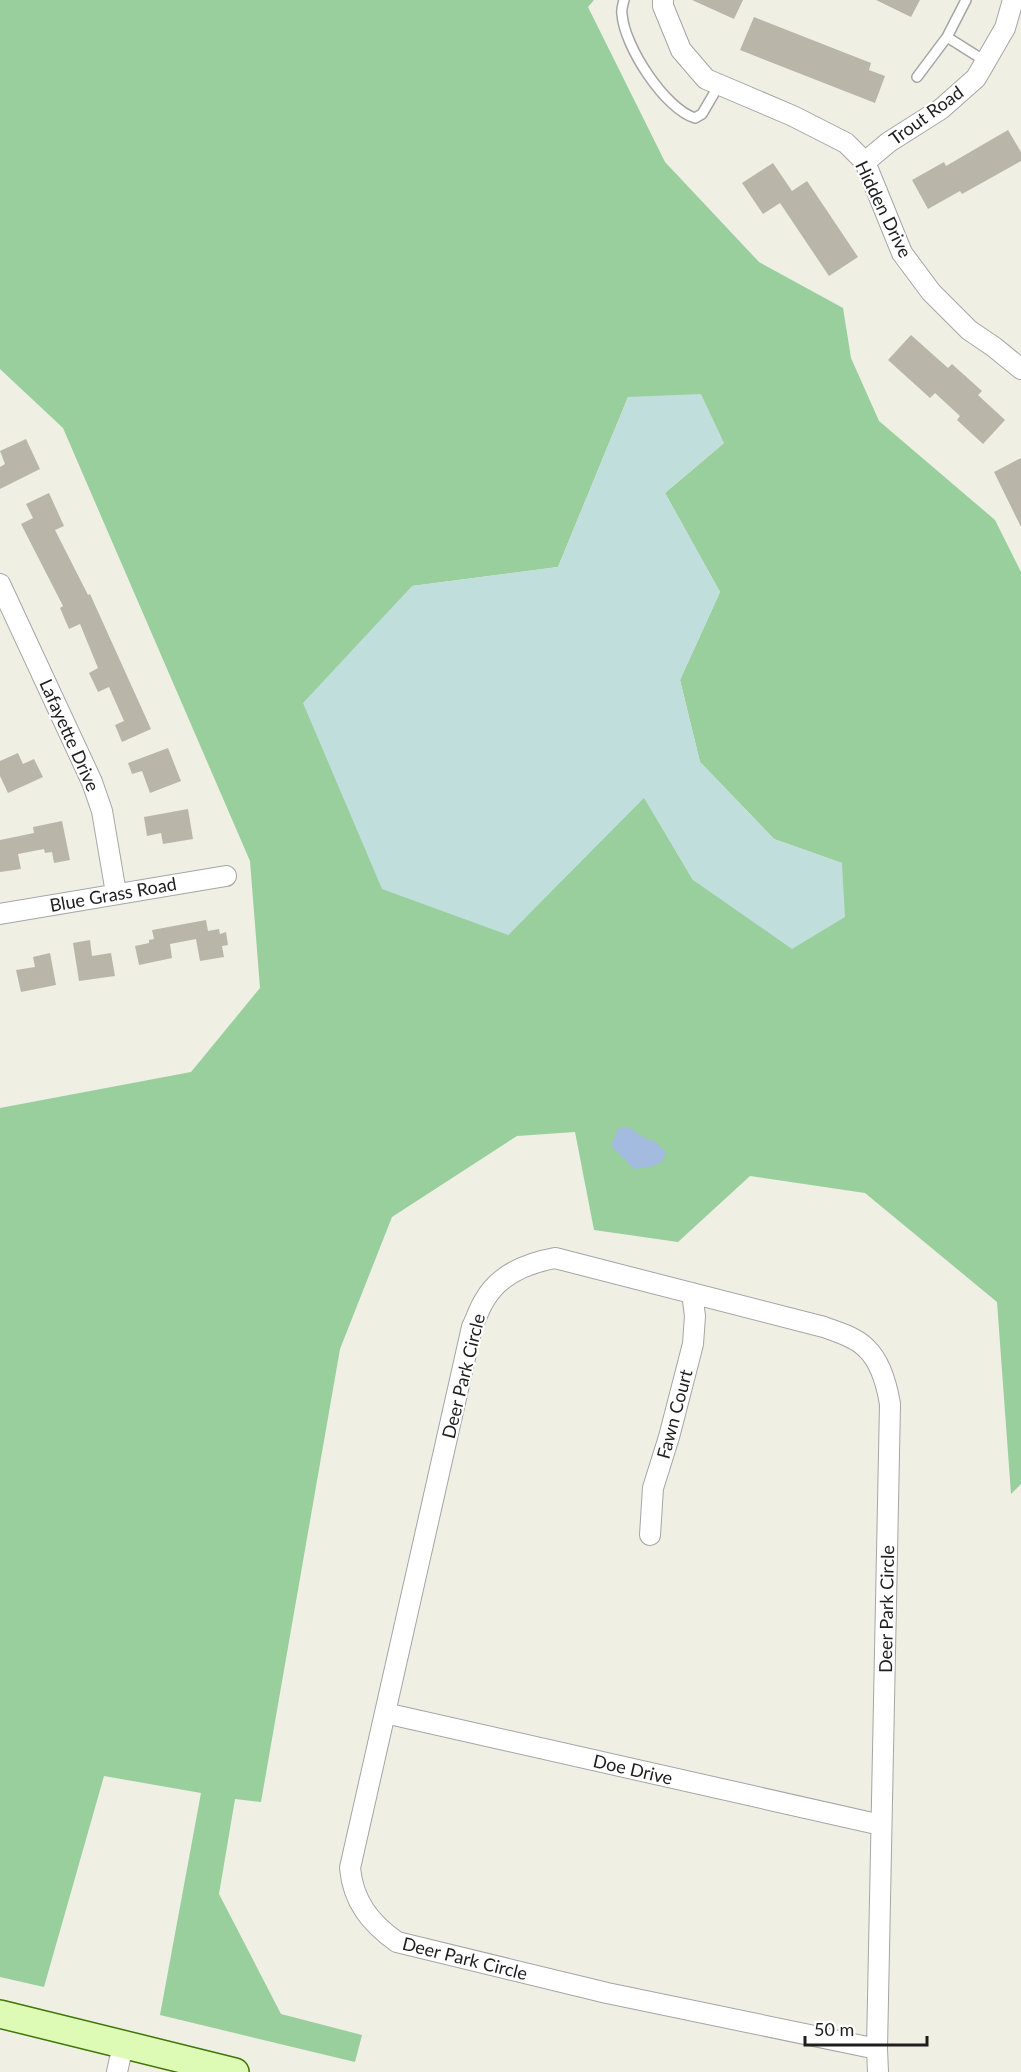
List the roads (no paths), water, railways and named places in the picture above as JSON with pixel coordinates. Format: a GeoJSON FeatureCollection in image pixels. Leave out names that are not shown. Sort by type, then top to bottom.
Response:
{"type":"FeatureCollection","features":[{"type":"Feature","properties":{"kind":"main road"},"geometry":{"type":"LineString","coordinates":[[0,2014],[235,2072]]}},
{"type":"Feature","properties":{"kind":"street","name":"Hidden Drive"},"geometry":{"type":"LineString","coordinates":[[663,0],[663,6],[681,50],[706,79],[846,142],[865,162],[902,253],[931,292],[969,330],[1021,369]]}},
{"type":"Feature","properties":{"kind":"street","name":"Trout Road"},"geometry":{"type":"LineString","coordinates":[[865,162],[889,142],[941,109],[976,78],[1005,28],[1013,0]]}},
{"type":"Feature","properties":{"kind":"street","name":"Lafayette Drive"},"geometry":{"type":"LineString","coordinates":[[0,584],[8,620],[92,782],[102,811],[116,893]]}},
{"type":"Feature","properties":{"kind":"street","name":"Blue Grass Road"},"geometry":{"type":"LineString","coordinates":[[0,914],[226,876]]}},
{"type":"Feature","properties":{"kind":"street","name":"Deer Park Circle"},"geometry":{"type":"LineString","coordinates":[[877,2049],[607,1993],[397,1942],[381,1931],[357,1901],[350,1868],[472,1327],[484,1300],[505,1277],[522,1266],[555,1258],[824,1327],[848,1336],[866,1347],[873,1357],[887,1389],[890,1404],[878,2072]]}},
{"type":"Feature","properties":{"kind":"street","name":"Fawn Court"},"geometry":{"type":"LineString","coordinates":[[650,1535],[652,1488],[669,1437],[693,1344],[695,1316],[692,1293]]}},
{"type":"Feature","properties":{"kind":"street","name":"Doe Drive"},"geometry":{"type":"LineString","coordinates":[[385,1713],[881,1825]]}},
{"type":"Feature","properties":{"kind":"street"},"geometry":{"type":"LineString","coordinates":[[117,2072],[123,2045]]}},
{"type":"Feature","properties":{"kind":"lane"},"geometry":{"type":"LineString","coordinates":[[624,0],[621,13],[631,44],[649,79],[684,115],[695,118],[702,114],[719,85]]}},
{"type":"Feature","properties":{"kind":"lane"},"geometry":{"type":"LineString","coordinates":[[917,77],[947,37],[966,0]]}},
{"type":"Feature","properties":{"kind":"lane"},"geometry":{"type":"LineString","coordinates":[[947,37],[985,61]]}},
{"type":"Feature","properties":{"kind":"water"},"geometry":{"type":"Polygon","coordinates":[[[624,1127],[654,1141],[666,1152],[662,1162],[650,1167],[634,1169],[611,1146],[618,1129],[624,1127]]]}}]}
